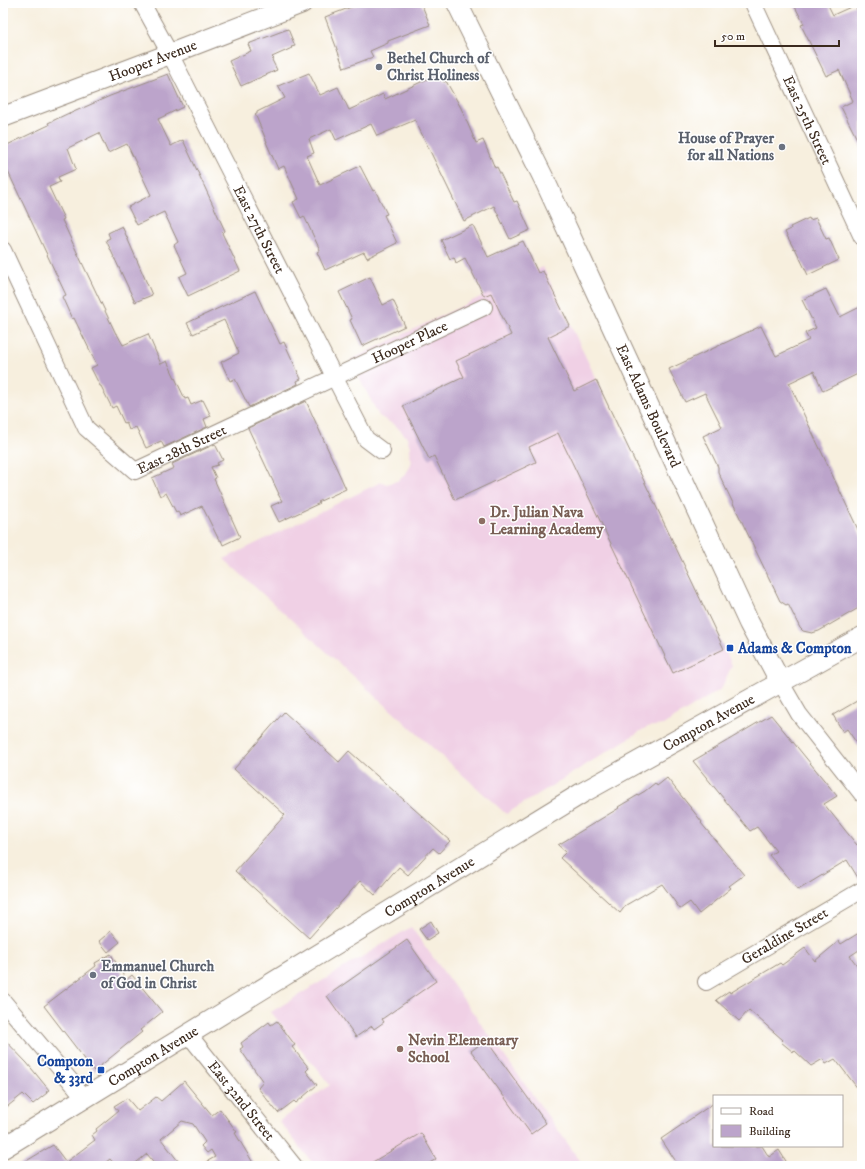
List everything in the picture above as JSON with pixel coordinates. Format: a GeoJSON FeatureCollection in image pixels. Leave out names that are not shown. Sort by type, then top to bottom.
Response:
{"type":"FeatureCollection","features":[{"type":"Feature","properties":{"kind":"street","name":"East 27th Street"},"geometry":{"type":"LineString","coordinates":[[142,3],[170,54],[366,439],[382,451]]}},
{"type":"Feature","properties":{"kind":"street","name":"Hooper Avenue"},"geometry":{"type":"LineString","coordinates":[[3,117],[302,3]]}},
{"type":"Feature","properties":{"kind":"street","name":"East Adams Boulevard"},"geometry":{"type":"LineString","coordinates":[[457,3],[544,178],[749,623],[799,714],[862,794]]}},
{"type":"Feature","properties":{"kind":"street","name":"East 25th Street"},"geometry":{"type":"LineString","coordinates":[[753,3],[862,237]]}},
{"type":"Feature","properties":{"kind":"street","name":"East 28th Street"},"geometry":{"type":"LineString","coordinates":[[3,250],[86,428],[135,471],[335,377]]}},
{"type":"Feature","properties":{"kind":"street","name":"Hooper Place"},"geometry":{"type":"LineString","coordinates":[[335,377],[484,307]]}},
{"type":"Feature","properties":{"kind":"street","name":"Compton Avenue"},"geometry":{"type":"LineString","coordinates":[[3,1148],[582,793],[862,637]]}},
{"type":"Feature","properties":{"kind":"street","name":"Geraldine Street"},"geometry":{"type":"LineString","coordinates":[[706,982],[862,890]]}},
{"type":"Feature","properties":{"kind":"street"},"geometry":{"type":"LineString","coordinates":[[3,1001],[85,1098]]}},
{"type":"Feature","properties":{"kind":"street","name":"East 32nd Street"},"geometry":{"type":"LineString","coordinates":[[189,1035],[294,1166]]}},
{"type":"Feature","properties":{"kind":"shaded area","name":"Dr. Julian Nava Learning Academy"},"geometry":{"type":"Polygon","coordinates":[[[543,267],[732,665],[721,689],[663,725],[647,727],[506,814],[224,559],[381,482],[387,484],[397,481],[405,475],[412,460],[409,456],[410,447],[407,437],[396,426],[379,416],[350,360],[543,267]]]}},
{"type":"Feature","properties":{"kind":"shaded area","name":"Nevin Elementary School"},"geometry":{"type":"Polygon","coordinates":[[[411,927],[584,1166],[315,1166],[279,1121],[330,1085],[271,1012],[411,927]]]}},
{"type":"Feature","properties":{"kind":"building"},"geometry":{"type":"Polygon","coordinates":[[[362,3],[421,3],[430,25],[388,41],[388,43],[370,51],[373,57],[344,68],[325,17],[362,3]]]}},
{"type":"Feature","properties":{"kind":"building"},"geometry":{"type":"Polygon","coordinates":[[[793,3],[827,3],[833,15],[855,5],[862,21],[862,149],[841,107],[853,101],[839,70],[826,76],[801,25],[804,24],[793,3]]]}},
{"type":"Feature","properties":{"kind":"building"},"geometry":{"type":"Polygon","coordinates":[[[288,29],[295,46],[272,57],[277,70],[241,86],[229,61],[251,51],[248,44],[288,29]]]}},
{"type":"Feature","properties":{"kind":"building"},"geometry":{"type":"Polygon","coordinates":[[[309,73],[320,95],[338,87],[349,110],[383,94],[385,99],[440,73],[444,82],[446,81],[461,108],[476,143],[483,140],[495,168],[497,167],[514,202],[517,201],[530,230],[510,239],[494,206],[464,221],[415,120],[377,136],[371,124],[336,140],[331,129],[309,139],[314,153],[307,156],[320,185],[360,166],[373,191],[375,190],[387,214],[384,215],[397,243],[367,258],[364,252],[325,270],[317,252],[320,250],[304,216],[301,218],[293,202],[299,199],[284,166],[278,169],[255,114],[285,98],[278,86],[309,73]]]}},
{"type":"Feature","properties":{"kind":"building"},"geometry":{"type":"Polygon","coordinates":[[[168,74],[183,107],[158,119],[171,146],[183,140],[225,231],[222,233],[240,271],[188,296],[179,277],[187,273],[174,245],[178,242],[164,212],[137,225],[128,207],[151,195],[127,144],[108,153],[99,133],[68,148],[76,169],[58,177],[60,182],[49,187],[64,219],[62,220],[75,248],[116,334],[123,345],[148,334],[161,364],[167,361],[185,399],[188,398],[191,405],[203,400],[211,416],[204,419],[207,427],[164,447],[161,441],[146,448],[136,427],[129,430],[116,406],[112,408],[91,368],[97,365],[74,318],[72,319],[62,297],[66,295],[3,161],[3,147],[49,125],[48,123],[69,113],[168,74]]]}},
{"type":"Feature","properties":{"kind":"building"},"geometry":{"type":"Polygon","coordinates":[[[809,218],[810,220],[816,218],[826,239],[829,238],[839,260],[808,275],[795,248],[794,249],[785,232],[791,229],[790,227],[809,218]]]}},
{"type":"Feature","properties":{"kind":"building"},"geometry":{"type":"Polygon","coordinates":[[[473,225],[488,257],[523,241],[538,273],[543,271],[570,326],[548,337],[574,391],[596,380],[724,649],[673,673],[558,433],[529,447],[536,462],[455,500],[434,456],[429,459],[403,406],[464,377],[456,361],[511,335],[491,293],[484,296],[465,258],[456,263],[454,257],[450,259],[441,240],[473,225]]]}},
{"type":"Feature","properties":{"kind":"building"},"geometry":{"type":"Polygon","coordinates":[[[122,226],[152,295],[135,302],[106,240],[110,238],[108,233],[122,226]]]}},
{"type":"Feature","properties":{"kind":"building"},"geometry":{"type":"Polygon","coordinates":[[[370,277],[383,305],[393,300],[405,326],[362,346],[350,320],[352,319],[339,292],[370,277]]]}},
{"type":"Feature","properties":{"kind":"building"},"geometry":{"type":"Polygon","coordinates":[[[826,289],[840,317],[862,306],[862,372],[823,391],[814,371],[789,383],[862,538],[862,606],[819,631],[812,633],[803,631],[800,628],[788,604],[786,605],[780,601],[718,472],[718,467],[703,436],[722,427],[705,393],[685,402],[669,369],[761,326],[776,356],[809,340],[805,333],[816,328],[802,300],[826,289]]]}},
{"type":"Feature","properties":{"kind":"building"},"geometry":{"type":"Polygon","coordinates":[[[255,291],[280,344],[284,342],[301,379],[297,381],[298,384],[249,407],[235,379],[230,381],[221,362],[239,353],[224,320],[193,334],[187,323],[255,291]]]}},
{"type":"Feature","properties":{"kind":"building"},"geometry":{"type":"Polygon","coordinates":[[[306,401],[346,489],[279,522],[271,506],[282,501],[248,428],[306,401]]]}},
{"type":"Feature","properties":{"kind":"building"},"geometry":{"type":"Polygon","coordinates":[[[215,444],[223,460],[217,463],[218,465],[211,467],[216,478],[214,479],[240,537],[223,545],[202,506],[180,516],[178,511],[176,512],[166,493],[160,496],[152,478],[174,468],[172,464],[215,444]]]}},
{"type":"Feature","properties":{"kind":"building"},"geometry":{"type":"Polygon","coordinates":[[[862,698],[862,751],[847,729],[843,732],[833,715],[862,698]]]}},
{"type":"Feature","properties":{"kind":"building"},"geometry":{"type":"Polygon","coordinates":[[[284,712],[339,762],[349,751],[450,841],[439,853],[433,848],[408,875],[399,867],[375,895],[360,881],[309,938],[235,871],[285,815],[234,769],[284,712]]]}},
{"type":"Feature","properties":{"kind":"building"},"geometry":{"type":"Polygon","coordinates":[[[771,715],[837,796],[824,804],[857,845],[862,842],[862,881],[860,881],[847,860],[798,890],[769,855],[776,851],[757,827],[750,831],[693,761],[771,715]]]}},
{"type":"Feature","properties":{"kind":"building"},"geometry":{"type":"Polygon","coordinates":[[[667,778],[702,822],[701,823],[744,875],[729,886],[731,888],[699,914],[690,902],[680,909],[662,884],[626,905],[620,913],[560,858],[566,852],[558,845],[619,808],[618,807],[645,791],[655,783],[657,786],[667,778]]]}},
{"type":"Feature","properties":{"kind":"building"},"geometry":{"type":"Polygon","coordinates":[[[431,921],[438,933],[427,940],[419,929],[431,921]]]}},
{"type":"Feature","properties":{"kind":"building"},"geometry":{"type":"Polygon","coordinates":[[[111,931],[120,942],[108,952],[99,941],[111,931]]]}},
{"type":"Feature","properties":{"kind":"building"},"geometry":{"type":"Polygon","coordinates":[[[862,931],[862,948],[850,956],[862,972],[862,1094],[835,1059],[826,1064],[823,1059],[811,1066],[794,1050],[793,1052],[781,1042],[783,1040],[749,1010],[739,1021],[716,1000],[729,991],[730,993],[780,963],[782,965],[805,948],[815,961],[839,941],[841,944],[862,931]]]}},
{"type":"Feature","properties":{"kind":"building"},"geometry":{"type":"Polygon","coordinates":[[[407,940],[436,981],[382,1019],[384,1022],[374,1029],[372,1026],[356,1037],[327,996],[407,940]]]}},
{"type":"Feature","properties":{"kind":"building"},"geometry":{"type":"Polygon","coordinates":[[[111,954],[126,980],[132,975],[162,1012],[140,1030],[142,1032],[94,1071],[44,1006],[96,966],[95,963],[111,954]]]}},
{"type":"Feature","properties":{"kind":"building"},"geometry":{"type":"Polygon","coordinates":[[[277,1021],[295,1045],[292,1047],[309,1068],[306,1071],[317,1085],[296,1103],[294,1101],[278,1113],[258,1088],[263,1082],[240,1049],[243,1047],[241,1043],[269,1022],[271,1025],[277,1021]]]}},
{"type":"Feature","properties":{"kind":"building"},"geometry":{"type":"Polygon","coordinates":[[[3,1038],[27,1063],[49,1090],[33,1104],[23,1094],[3,1110],[3,1038]]]}},
{"type":"Feature","properties":{"kind":"building"},"geometry":{"type":"Polygon","coordinates":[[[486,1040],[546,1123],[531,1134],[471,1051],[486,1040]]]}},
{"type":"Feature","properties":{"kind":"building"},"geometry":{"type":"Polygon","coordinates":[[[184,1081],[212,1115],[220,1109],[237,1132],[235,1133],[255,1166],[199,1166],[215,1157],[211,1150],[207,1153],[201,1146],[205,1142],[193,1124],[182,1121],[161,1139],[182,1166],[157,1166],[147,1154],[132,1166],[116,1166],[110,1159],[101,1166],[18,1166],[53,1145],[66,1162],[95,1140],[92,1135],[97,1131],[96,1129],[118,1111],[114,1106],[127,1098],[138,1111],[156,1097],[161,1101],[184,1081]]]}},
{"type":"Feature","properties":{"kind":"building"},"geometry":{"type":"Polygon","coordinates":[[[713,1104],[713,1147],[763,1147],[769,1157],[779,1150],[789,1166],[679,1166],[661,1139],[713,1104]]]}},
{"type":"Feature","properties":{"kind":"building"},"geometry":{"type":"Polygon","coordinates":[[[421,1133],[436,1159],[425,1166],[366,1166],[421,1133]]]}},
{"type":"Feature","properties":{"kind":"place","name":"Bethel Church of Christ Holiness"},"geometry":{"type":"Point","coordinates":[379,67]}},
{"type":"Feature","properties":{"kind":"place","name":"House of Prayer for all Nations"},"geometry":{"type":"Point","coordinates":[782,147]}},
{"type":"Feature","properties":{"kind":"place","name":"Dr. Julian Nava Learning Academy"},"geometry":{"type":"Point","coordinates":[482,521]}},
{"type":"Feature","properties":{"kind":"place","name":"Adams & Compton"},"geometry":{"type":"Point","coordinates":[730,648]}},
{"type":"Feature","properties":{"kind":"place","name":"Emmanuel Church of God in Christ"},"geometry":{"type":"Point","coordinates":[93,975]}},
{"type":"Feature","properties":{"kind":"place","name":"Nevin Elementary School"},"geometry":{"type":"Point","coordinates":[400,1049]}},
{"type":"Feature","properties":{"kind":"place","name":"Compton & 33rd"},"geometry":{"type":"Point","coordinates":[101,1070]}}]}
